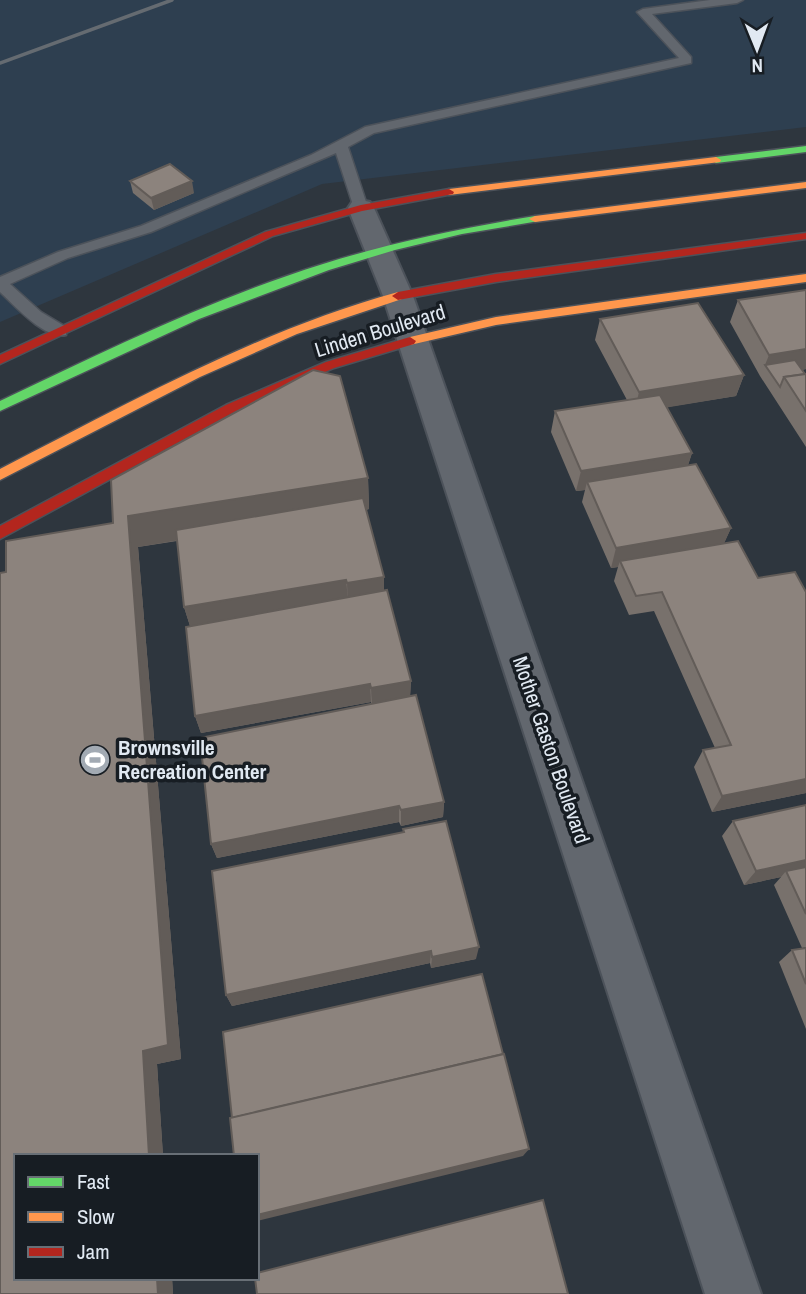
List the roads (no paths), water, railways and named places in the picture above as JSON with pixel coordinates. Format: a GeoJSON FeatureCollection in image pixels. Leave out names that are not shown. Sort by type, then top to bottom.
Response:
{"type":"FeatureCollection","features":[{"type":"Feature","properties":{"kind":"main road"},"geometry":{"type":"LineString","coordinates":[[0,360],[270,234],[361,208],[451,192],[806,149]]}},
{"type":"Feature","properties":{"kind":"main road"},"geometry":{"type":"LineString","coordinates":[[0,406],[182,319],[271,284],[377,249],[466,228],[806,185]]}},
{"type":"Feature","properties":{"kind":"main road","name":"Linden Boulevard"},"geometry":{"type":"LineString","coordinates":[[0,475],[195,374],[293,331],[398,296],[496,278],[806,236]]}},
{"type":"Feature","properties":{"kind":"main road","name":"Linden Boulevard"},"geometry":{"type":"LineString","coordinates":[[0,533],[231,408],[330,365],[413,340],[496,321],[806,278]]}},
{"type":"Feature","properties":{"kind":"street","name":"Mother Gaston Boulevard"},"geometry":{"type":"LineString","coordinates":[[361,208],[398,296],[733,1294]]}},
{"type":"Feature","properties":{"kind":"lane"},"geometry":{"type":"LineString","coordinates":[[60,331],[35,316],[0,283],[63,255],[146,229],[370,130],[687,60],[643,12],[737,0]]}},
{"type":"Feature","properties":{"kind":"lane"},"geometry":{"type":"LineString","coordinates":[[340,145],[361,208]]}},
{"type":"Feature","properties":{"kind":"railway"},"geometry":{"type":"LineString","coordinates":[[0,63],[172,0]]}},
{"type":"Feature","properties":{"kind":"place","name":"Brownsville Recreation Center"},"geometry":{"type":"Point","coordinates":[95,760]}}]}
